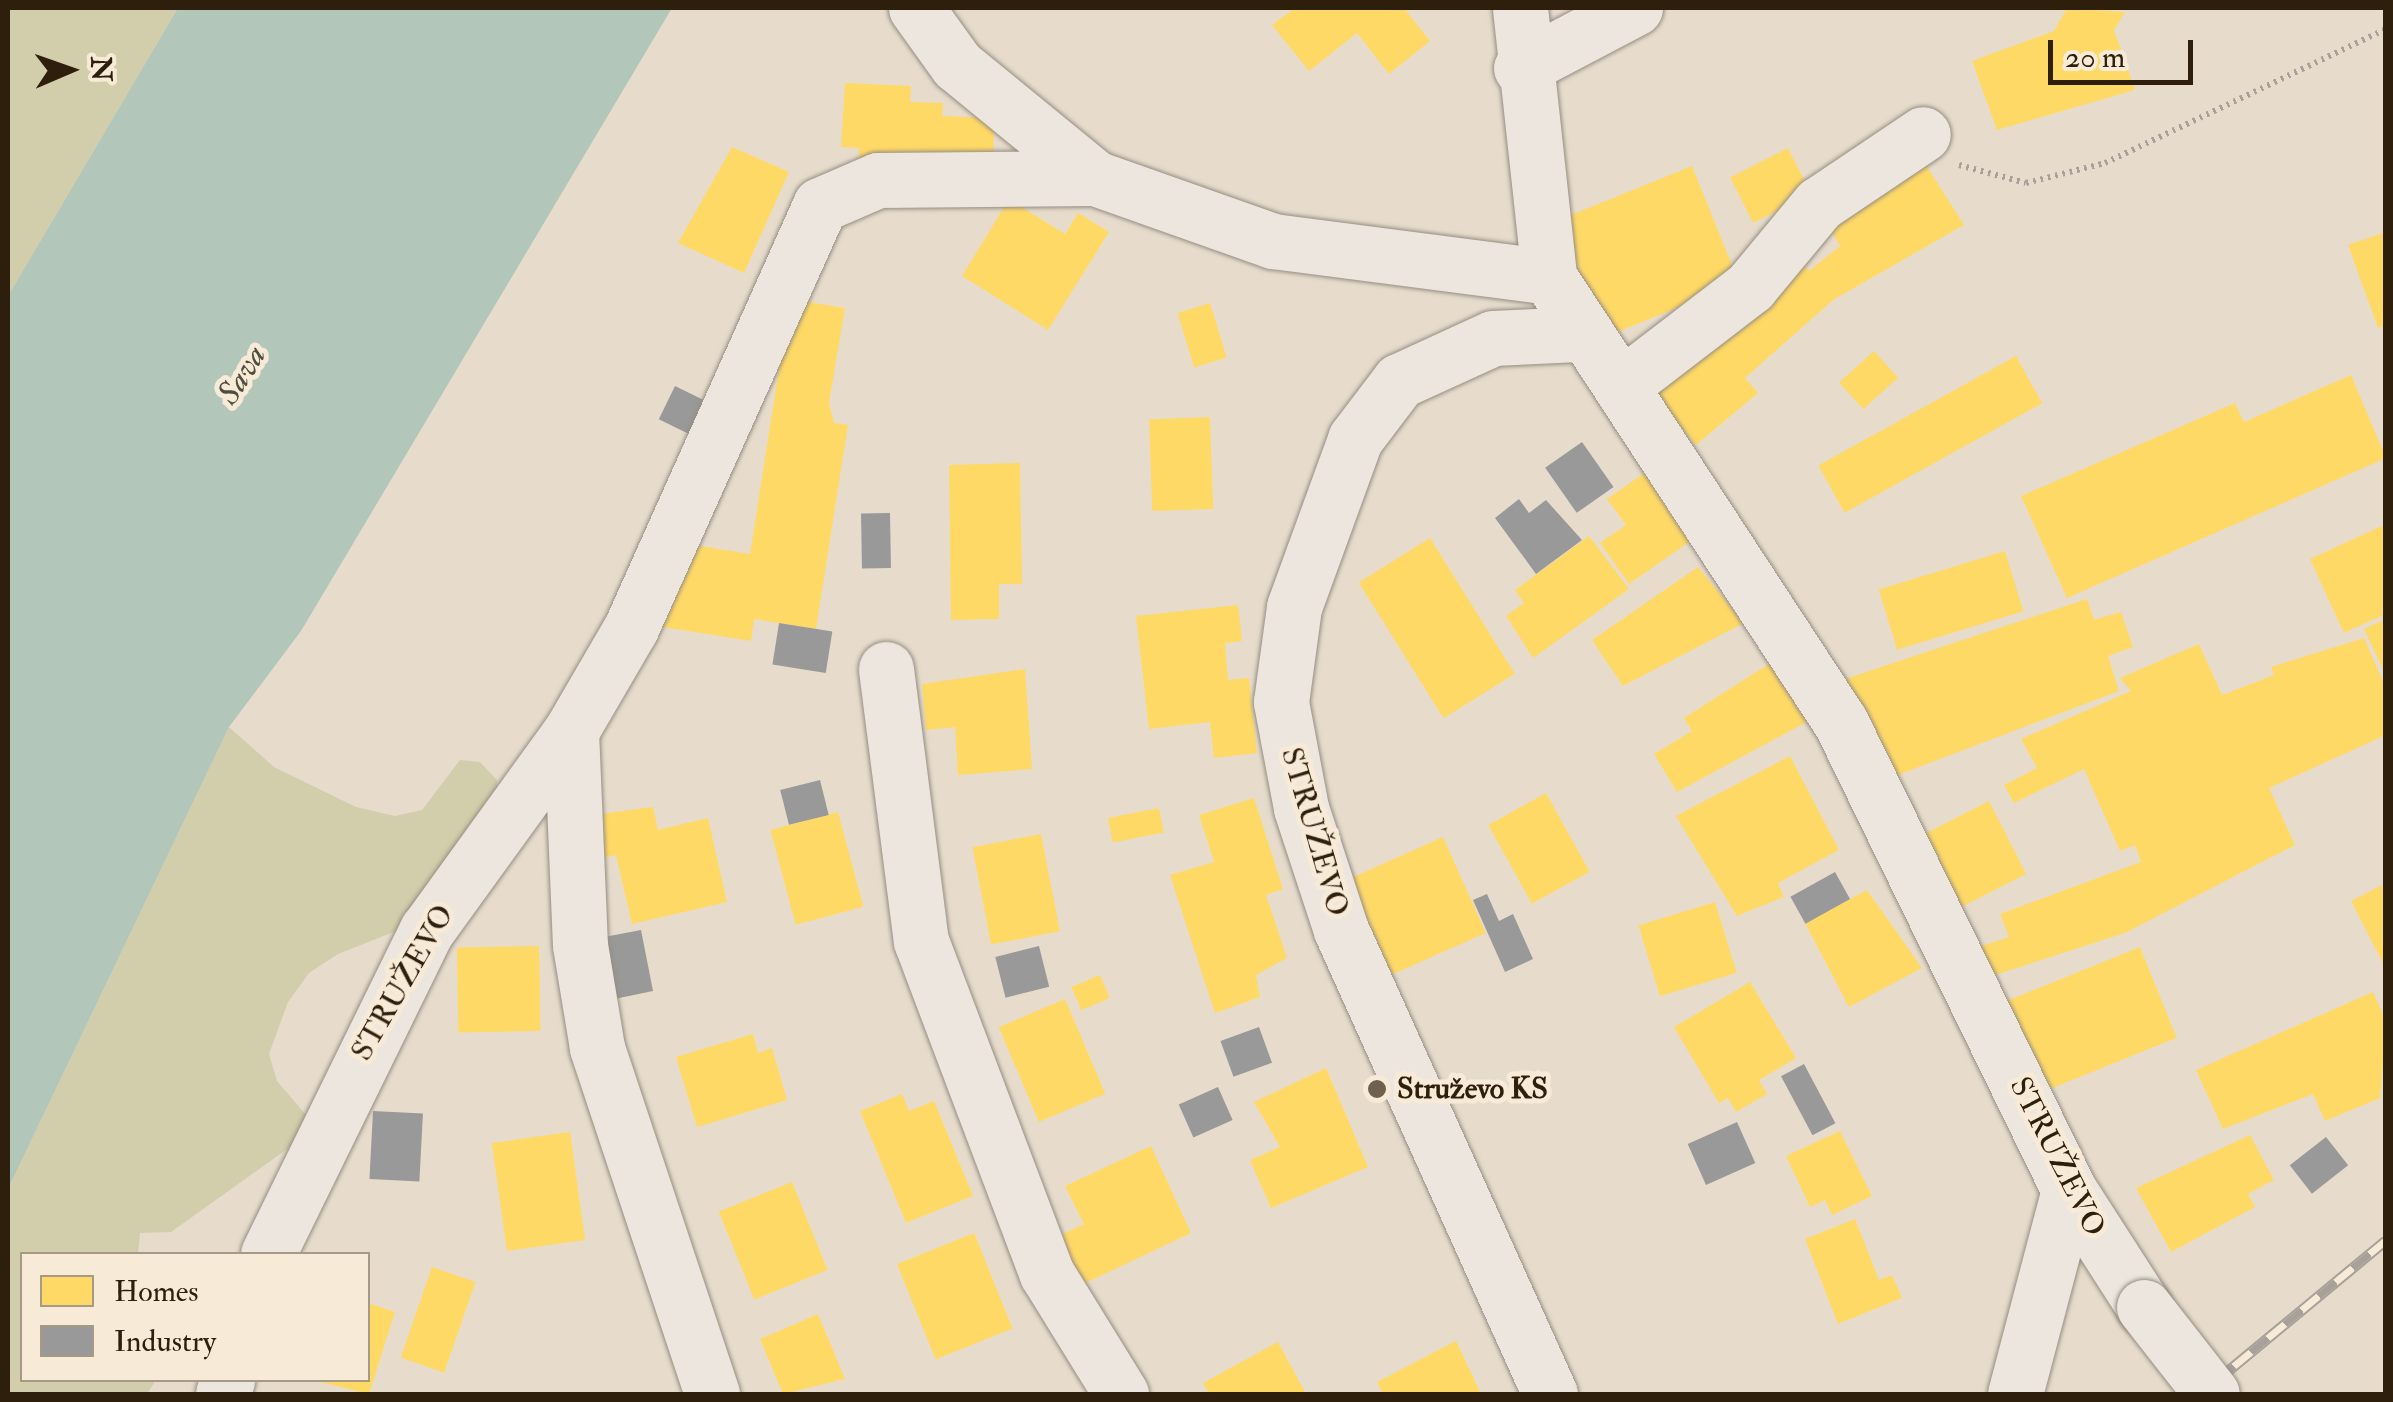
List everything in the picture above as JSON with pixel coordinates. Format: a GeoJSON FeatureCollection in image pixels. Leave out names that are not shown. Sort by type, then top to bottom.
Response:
{"type":"FeatureCollection","features":[{"type":"Feature","properties":{"kind":"street","name":"STRUŽEVO"},"geometry":{"type":"LineString","coordinates":[[916,8],[957,65],[1095,178]]}},
{"type":"Feature","properties":{"kind":"street","name":"STRUŽEVO"},"geometry":{"type":"LineString","coordinates":[[1520,8],[1521,68],[1549,277],[1578,334],[1620,386],[1840,723],[2069,1190],[2144,1306],[2212,1394]]}},
{"type":"Feature","properties":{"kind":"street"},"geometry":{"type":"LineString","coordinates":[[1521,68],[1635,8]]}},
{"type":"Feature","properties":{"kind":"street"},"geometry":{"type":"LineString","coordinates":[[1620,386],[1750,286],[1819,204],[1923,134]]}},
{"type":"Feature","properties":{"kind":"street","name":"STRUŽEVO"},"geometry":{"type":"LineString","coordinates":[[269,1252],[427,930],[571,731],[631,628],[820,205],[854,183],[878,180],[1095,178],[1273,240],[1549,277]]}},
{"type":"Feature","properties":{"kind":"street","name":"STRUŽEVO"},"geometry":{"type":"LineString","coordinates":[[1550,1394],[1341,930],[1300,808],[1281,702],[1294,607],[1355,439],[1400,381],[1493,338],[1578,334]]}},
{"type":"Feature","properties":{"kind":"street"},"geometry":{"type":"LineString","coordinates":[[886,669],[921,941],[1046,1274],[1121,1394]]}},
{"type":"Feature","properties":{"kind":"street"},"geometry":{"type":"LineString","coordinates":[[571,731],[580,945],[596,1048],[712,1394]]}},
{"type":"Feature","properties":{"kind":"street"},"geometry":{"type":"LineString","coordinates":[[2015,1394],[2069,1190]]}},
{"type":"Feature","properties":{"kind":"path"},"geometry":{"type":"LineString","coordinates":[[1923,134],[1966,172],[2026,184],[2118,158],[2386,30]]}},
{"type":"Feature","properties":{"kind":"shaded area"},"geometry":{"type":"Polygon","coordinates":[[[8,8],[178,8],[8,296],[8,8]]]}},
{"type":"Feature","properties":{"kind":"shaded area"},"geometry":{"type":"Polygon","coordinates":[[[229,727],[274,767],[356,807],[395,816],[422,810],[460,760],[480,762],[497,780],[498,804],[414,924],[338,954],[309,973],[288,1002],[269,1054],[277,1081],[306,1115],[290,1147],[171,1232],[140,1233],[138,1252],[20,1252],[20,1382],[155,1382],[147,1394],[8,1394],[8,1189],[229,727]]]}},
{"type":"Feature","properties":{"kind":"water","name":"Sava"},"geometry":{"type":"Polygon","coordinates":[[[178,8],[672,8],[301,631],[229,727],[8,1189],[8,296],[178,8]]]}},
{"type":"Feature","properties":{"kind":"building: Homes"},"geometry":{"type":"Polygon","coordinates":[[[1295,8],[1404,8],[1430,41],[1389,74],[1357,33],[1309,71],[1272,25],[1295,8]]]}},
{"type":"Feature","properties":{"kind":"building: Homes"},"geometry":{"type":"Polygon","coordinates":[[[2067,8],[2125,12],[2114,30],[2135,90],[1997,130],[1972,61],[2054,31],[2067,8]]]}},
{"type":"Feature","properties":{"kind":"building: Homes"},"geometry":{"type":"Polygon","coordinates":[[[845,83],[911,86],[910,102],[943,103],[942,116],[994,118],[993,162],[859,160],[859,148],[841,147],[845,83]]]}},
{"type":"Feature","properties":{"kind":"building: Homes"},"geometry":{"type":"Polygon","coordinates":[[[732,147],[789,172],[744,273],[678,243],[732,147]]]}},
{"type":"Feature","properties":{"kind":"building: Homes"},"geometry":{"type":"Polygon","coordinates":[[[1788,148],[1811,193],[1753,223],[1730,178],[1788,148]]]}},
{"type":"Feature","properties":{"kind":"building: Homes"},"geometry":{"type":"Polygon","coordinates":[[[1919,154],[1964,225],[1833,300],[1745,378],[1758,393],[1696,445],[1648,388],[1800,261],[1809,271],[1840,246],[1820,211],[1919,154]]]}},
{"type":"Feature","properties":{"kind":"building: Homes"},"geometry":{"type":"Polygon","coordinates":[[[1692,166],[1739,283],[1606,337],[1558,220],[1692,166]]]}},
{"type":"Feature","properties":{"kind":"building: Homes"},"geometry":{"type":"Polygon","coordinates":[[[1009,199],[1065,234],[1078,213],[1109,232],[1048,330],[962,276],[1009,199]]]}},
{"type":"Feature","properties":{"kind":"building: Homes"},"geometry":{"type":"Polygon","coordinates":[[[2386,232],[2386,325],[2378,328],[2348,245],[2386,232]]]}},
{"type":"Feature","properties":{"kind":"building: Homes"},"geometry":{"type":"Polygon","coordinates":[[[790,299],[845,308],[829,403],[834,423],[848,425],[816,629],[754,619],[751,641],[656,626],[670,541],[750,554],[790,299]]]}},
{"type":"Feature","properties":{"kind":"building: Homes"},"geometry":{"type":"Polygon","coordinates":[[[1210,303],[1227,358],[1194,367],[1177,313],[1210,303]]]}},
{"type":"Feature","properties":{"kind":"building: Homes"},"geometry":{"type":"Polygon","coordinates":[[[1874,351],[1898,378],[1863,409],[1839,382],[1874,351]]]}},
{"type":"Feature","properties":{"kind":"building: Homes"},"geometry":{"type":"Polygon","coordinates":[[[2016,356],[2042,403],[1845,513],[1818,466],[2016,356]]]}},
{"type":"Feature","properties":{"kind":"building: Homes"},"geometry":{"type":"Polygon","coordinates":[[[2351,375],[2386,458],[2067,598],[2021,496],[2235,403],[2244,422],[2351,375]]]}},
{"type":"Feature","properties":{"kind":"building: Homes"},"geometry":{"type":"Polygon","coordinates":[[[1210,417],[1213,509],[1152,511],[1149,419],[1210,417]]]}},
{"type":"Feature","properties":{"kind":"building: Homes"},"geometry":{"type":"Polygon","coordinates":[[[1020,463],[1022,584],[999,584],[999,619],[951,620],[949,465],[1020,463]]]}},
{"type":"Feature","properties":{"kind":"building: Homes"},"geometry":{"type":"Polygon","coordinates":[[[1653,467],[1699,535],[1629,584],[1600,543],[1626,525],[1607,499],[1653,467]]]}},
{"type":"Feature","properties":{"kind":"building: Homes"},"geometry":{"type":"Polygon","coordinates":[[[2386,524],[2386,614],[2344,633],[2310,559],[2386,524]]]}},
{"type":"Feature","properties":{"kind":"building: Homes"},"geometry":{"type":"Polygon","coordinates":[[[1589,536],[1629,589],[1533,658],[1506,616],[1524,603],[1515,590],[1589,536]]]}},
{"type":"Feature","properties":{"kind":"building: Homes"},"geometry":{"type":"Polygon","coordinates":[[[1430,538],[1515,674],[1444,718],[1359,583],[1430,538]]]}},
{"type":"Feature","properties":{"kind":"building: Homes"},"geometry":{"type":"Polygon","coordinates":[[[2005,551],[2023,611],[1897,650],[1879,590],[2005,551]]]}},
{"type":"Feature","properties":{"kind":"building: Homes"},"geometry":{"type":"Polygon","coordinates":[[[1698,567],[1744,623],[1623,686],[1592,640],[1698,567]]]}},
{"type":"Feature","properties":{"kind":"building: Homes"},"geometry":{"type":"Polygon","coordinates":[[[2087,599],[2094,620],[2121,612],[2133,647],[2108,656],[2119,691],[1877,783],[1842,680],[2087,599]]]}},
{"type":"Feature","properties":{"kind":"building: Homes"},"geometry":{"type":"Polygon","coordinates":[[[1238,605],[1242,641],[1225,643],[1228,680],[1249,678],[1257,753],[1214,758],[1210,722],[1149,729],[1136,616],[1238,605]]]}},
{"type":"Feature","properties":{"kind":"building: Homes"},"geometry":{"type":"Polygon","coordinates":[[[2386,619],[2386,676],[2364,629],[2386,619]]]}},
{"type":"Feature","properties":{"kind":"building: Homes"},"geometry":{"type":"Polygon","coordinates":[[[2364,638],[2386,688],[2386,735],[2269,788],[2295,845],[2125,933],[1992,976],[1981,946],[2009,937],[2000,914],[2141,862],[2135,845],[2120,851],[2084,769],[2014,803],[2004,785],[2037,768],[2021,739],[2131,691],[2120,678],[2199,644],[2222,695],[2274,675],[2271,667],[2364,638]]]}},
{"type":"Feature","properties":{"kind":"building: Homes"},"geometry":{"type":"Polygon","coordinates":[[[1775,660],[1812,719],[1677,792],[1654,754],[1692,731],[1684,718],[1775,660]]]}},
{"type":"Feature","properties":{"kind":"building: Homes"},"geometry":{"type":"Polygon","coordinates":[[[1025,669],[1032,769],[958,775],[955,727],[926,730],[922,684],[1025,669]]]}},
{"type":"Feature","properties":{"kind":"building: Homes"},"geometry":{"type":"Polygon","coordinates":[[[1790,756],[1839,850],[1778,883],[1784,897],[1737,916],[1676,816],[1790,756]]]}},
{"type":"Feature","properties":{"kind":"building: Homes"},"geometry":{"type":"Polygon","coordinates":[[[1546,793],[1590,872],[1532,904],[1488,825],[1546,793]]]}},
{"type":"Feature","properties":{"kind":"building: Homes"},"geometry":{"type":"Polygon","coordinates":[[[1254,798],[1283,889],[1266,895],[1287,958],[1256,975],[1260,997],[1215,1013],[1170,875],[1214,862],[1199,815],[1254,798]]]}},
{"type":"Feature","properties":{"kind":"building: Homes"},"geometry":{"type":"Polygon","coordinates":[[[1989,801],[2026,874],[1949,914],[1911,840],[1989,801]]]}},
{"type":"Feature","properties":{"kind":"building: Homes"},"geometry":{"type":"Polygon","coordinates":[[[653,807],[658,830],[708,818],[727,902],[632,924],[616,855],[594,860],[584,816],[653,807]]]}},
{"type":"Feature","properties":{"kind":"building: Homes"},"geometry":{"type":"Polygon","coordinates":[[[1159,808],[1164,833],[1113,842],[1108,818],[1159,808]]]}},
{"type":"Feature","properties":{"kind":"building: Homes"},"geometry":{"type":"Polygon","coordinates":[[[838,812],[863,907],[796,925],[770,830],[838,812]]]}},
{"type":"Feature","properties":{"kind":"building: Homes"},"geometry":{"type":"Polygon","coordinates":[[[1041,834],[1060,931],[991,945],[972,847],[1041,834]]]}},
{"type":"Feature","properties":{"kind":"building: Homes"},"geometry":{"type":"Polygon","coordinates":[[[1443,837],[1486,933],[1392,975],[1349,879],[1443,837]]]}},
{"type":"Feature","properties":{"kind":"building: Homes"},"geometry":{"type":"Polygon","coordinates":[[[2386,883],[2386,969],[2351,901],[2386,883]]]}},
{"type":"Feature","properties":{"kind":"building: Homes"},"geometry":{"type":"Polygon","coordinates":[[[1867,890],[1922,968],[1849,1007],[1805,923],[1867,890]]]}},
{"type":"Feature","properties":{"kind":"building: Homes"},"geometry":{"type":"Polygon","coordinates":[[[1715,902],[1737,973],[1660,996],[1638,925],[1715,902]]]}},
{"type":"Feature","properties":{"kind":"building: Homes"},"geometry":{"type":"Polygon","coordinates":[[[539,946],[540,1031],[458,1032],[457,947],[539,946]]]}},
{"type":"Feature","properties":{"kind":"building: Homes"},"geometry":{"type":"Polygon","coordinates":[[[2140,947],[2177,1038],[2041,1093],[2005,1002],[2140,947]]]}},
{"type":"Feature","properties":{"kind":"building: Homes"},"geometry":{"type":"Polygon","coordinates":[[[1100,975],[1110,998],[1081,1010],[1071,987],[1100,975]]]}},
{"type":"Feature","properties":{"kind":"building: Homes"},"geometry":{"type":"Polygon","coordinates":[[[1750,982],[1796,1058],[1759,1080],[1767,1094],[1736,1112],[1728,1098],[1719,1103],[1674,1027],[1750,982]]]}},
{"type":"Feature","properties":{"kind":"building: Homes"},"geometry":{"type":"Polygon","coordinates":[[[2373,992],[2386,1021],[2380,1098],[2325,1121],[2313,1094],[2223,1129],[2196,1070],[2373,992]]]}},
{"type":"Feature","properties":{"kind":"building: Homes"},"geometry":{"type":"Polygon","coordinates":[[[1065,999],[1105,1094],[1039,1122],[999,1027],[1065,999]]]}},
{"type":"Feature","properties":{"kind":"building: Homes"},"geometry":{"type":"Polygon","coordinates":[[[753,1034],[758,1053],[772,1048],[787,1100],[697,1127],[676,1057],[753,1034]]]}},
{"type":"Feature","properties":{"kind":"building: Homes"},"geometry":{"type":"Polygon","coordinates":[[[1326,1068],[1368,1167],[1271,1208],[1250,1160],[1280,1147],[1254,1102],[1326,1068]]]}},
{"type":"Feature","properties":{"kind":"building: Homes"},"geometry":{"type":"Polygon","coordinates":[[[902,1094],[909,1111],[934,1101],[973,1196],[906,1223],[860,1111],[902,1094]]]}},
{"type":"Feature","properties":{"kind":"building: Homes"},"geometry":{"type":"Polygon","coordinates":[[[1840,1131],[1872,1196],[1832,1215],[1825,1200],[1810,1207],[1786,1156],[1840,1131]]]}},
{"type":"Feature","properties":{"kind":"building: Homes"},"geometry":{"type":"Polygon","coordinates":[[[570,1132],[585,1240],[507,1251],[492,1143],[570,1132]]]}},
{"type":"Feature","properties":{"kind":"building: Homes"},"geometry":{"type":"Polygon","coordinates":[[[2250,1135],[2274,1180],[2248,1194],[2255,1207],[2171,1252],[2136,1188],[2250,1135]]]}},
{"type":"Feature","properties":{"kind":"building: Homes"},"geometry":{"type":"Polygon","coordinates":[[[1151,1146],[1191,1233],[1073,1289],[1050,1240],[1084,1224],[1065,1186],[1151,1146]]]}},
{"type":"Feature","properties":{"kind":"building: Homes"},"geometry":{"type":"Polygon","coordinates":[[[792,1182],[828,1270],[754,1300],[719,1212],[792,1182]]]}},
{"type":"Feature","properties":{"kind":"building: Homes"},"geometry":{"type":"Polygon","coordinates":[[[1855,1219],[1879,1280],[1892,1275],[1902,1298],[1838,1324],[1805,1239],[1855,1219]]]}},
{"type":"Feature","properties":{"kind":"building: Homes"},"geometry":{"type":"Polygon","coordinates":[[[974,1233],[1013,1328],[936,1360],[897,1264],[974,1233]]]}},
{"type":"Feature","properties":{"kind":"building: Homes"},"geometry":{"type":"Polygon","coordinates":[[[432,1267],[475,1282],[444,1373],[401,1358],[432,1267]]]}},
{"type":"Feature","properties":{"kind":"building: Homes"},"geometry":{"type":"Polygon","coordinates":[[[370,1304],[395,1312],[369,1394],[320,1382],[370,1382],[370,1304]]]}},
{"type":"Feature","properties":{"kind":"building: Homes"},"geometry":{"type":"Polygon","coordinates":[[[818,1314],[845,1379],[783,1394],[760,1339],[818,1314]]]}},
{"type":"Feature","properties":{"kind":"building: Homes"},"geometry":{"type":"Polygon","coordinates":[[[1456,1341],[1481,1394],[1383,1394],[1377,1382],[1456,1341]]]}},
{"type":"Feature","properties":{"kind":"building: Homes"},"geometry":{"type":"Polygon","coordinates":[[[1278,1342],[1306,1394],[1209,1394],[1203,1383],[1278,1342]]]}},
{"type":"Feature","properties":{"kind":"building: Industry"},"geometry":{"type":"Polygon","coordinates":[[[675,386],[708,402],[692,435],[659,419],[675,386]]]}},
{"type":"Feature","properties":{"kind":"building: Industry"},"geometry":{"type":"Polygon","coordinates":[[[1582,442],[1614,487],[1577,513],[1545,468],[1582,442]]]}},
{"type":"Feature","properties":{"kind":"building: Industry"},"geometry":{"type":"Polygon","coordinates":[[[1519,499],[1529,513],[1546,500],[1582,540],[1536,574],[1495,518],[1519,499]]]}},
{"type":"Feature","properties":{"kind":"building: Industry"},"geometry":{"type":"Polygon","coordinates":[[[890,513],[891,568],[862,568],[861,514],[890,513]]]}},
{"type":"Feature","properties":{"kind":"building: Industry"},"geometry":{"type":"Polygon","coordinates":[[[779,623],[832,631],[826,673],[772,664],[779,623]]]}},
{"type":"Feature","properties":{"kind":"building: Industry"},"geometry":{"type":"Polygon","coordinates":[[[820,780],[829,815],[789,825],[780,790],[820,780]]]}},
{"type":"Feature","properties":{"kind":"building: Industry"},"geometry":{"type":"Polygon","coordinates":[[[1835,872],[1850,899],[1805,924],[1790,897],[1835,872]]]}},
{"type":"Feature","properties":{"kind":"building: Industry"},"geometry":{"type":"Polygon","coordinates":[[[1487,894],[1499,921],[1513,914],[1533,959],[1505,972],[1473,900],[1487,894]]]}},
{"type":"Feature","properties":{"kind":"building: Industry"},"geometry":{"type":"Polygon","coordinates":[[[641,930],[653,991],[600,1002],[599,938],[641,930]]]}},
{"type":"Feature","properties":{"kind":"building: Industry"},"geometry":{"type":"Polygon","coordinates":[[[1039,946],[1049,987],[1005,998],[995,957],[1039,946]]]}},
{"type":"Feature","properties":{"kind":"building: Industry"},"geometry":{"type":"Polygon","coordinates":[[[1259,1027],[1272,1063],[1233,1077],[1220,1041],[1259,1027]]]}},
{"type":"Feature","properties":{"kind":"building: Industry"},"geometry":{"type":"Polygon","coordinates":[[[1804,1064],[1835,1123],[1812,1135],[1781,1076],[1804,1064]]]}},
{"type":"Feature","properties":{"kind":"building: Industry"},"geometry":{"type":"Polygon","coordinates":[[[1218,1087],[1233,1120],[1193,1137],[1179,1104],[1218,1087]]]}},
{"type":"Feature","properties":{"kind":"building: Industry"},"geometry":{"type":"Polygon","coordinates":[[[373,1111],[423,1114],[419,1182],[369,1179],[373,1111]]]}},
{"type":"Feature","properties":{"kind":"building: Industry"},"geometry":{"type":"Polygon","coordinates":[[[1737,1122],[1755,1163],[1706,1185],[1688,1144],[1737,1122]]]}},
{"type":"Feature","properties":{"kind":"building: Industry"},"geometry":{"type":"Polygon","coordinates":[[[2326,1137],[2348,1165],[2312,1194],[2290,1165],[2326,1137]]]}},
{"type":"Feature","properties":{"kind":"railway"},"geometry":{"type":"LineString","coordinates":[[2200,1394],[2386,1240]]}},
{"type":"Feature","properties":{"kind":"place","name":"Struževo KS"},"geometry":{"type":"Point","coordinates":[1377,1089]}}]}
